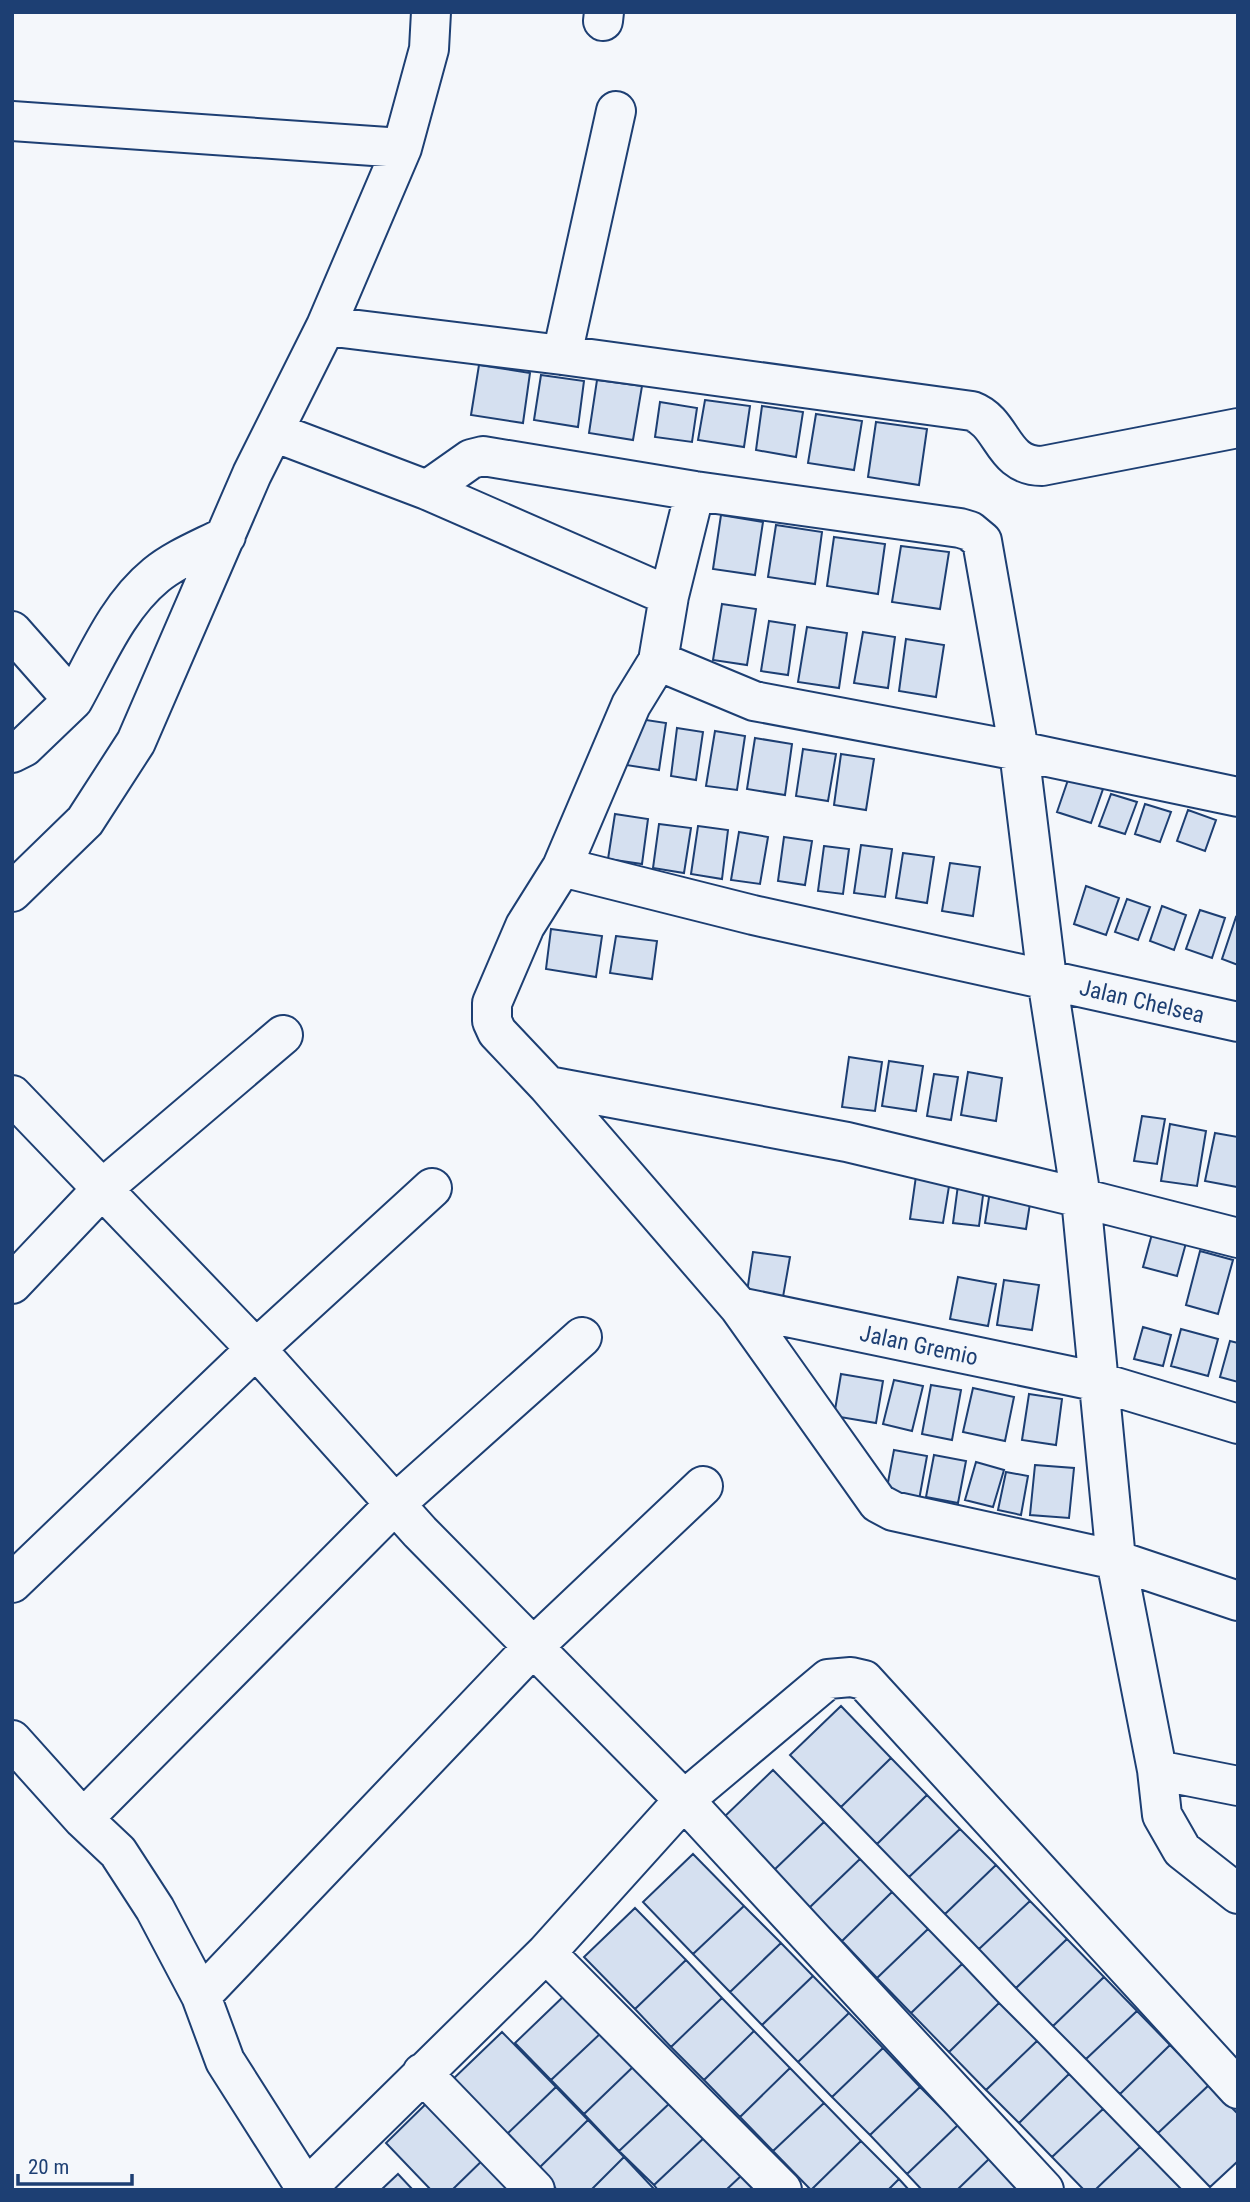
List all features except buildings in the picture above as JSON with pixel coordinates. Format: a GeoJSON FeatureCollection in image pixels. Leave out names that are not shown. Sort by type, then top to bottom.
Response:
{"type":"FeatureCollection","features":[{"type":"Feature","properties":{"kind":"street"},"geometry":{"type":"LineString","coordinates":[[12,892],[85,821],[136,742],[252,474],[326,326],[402,148],[429,49],[430,12]]}},
{"type":"Feature","properties":{"kind":"street"},"geometry":{"type":"LineString","coordinates":[[562,355],[616,111]]}},
{"type":"Feature","properties":{"kind":"street"},"geometry":{"type":"LineString","coordinates":[[12,121],[402,148]]}},
{"type":"Feature","properties":{"kind":"street"},"geometry":{"type":"LineString","coordinates":[[326,326],[972,411],[985,418],[1017,459],[1030,466],[1042,466],[1238,428]]}},
{"type":"Feature","properties":{"kind":"street"},"geometry":{"type":"LineString","coordinates":[[274,432],[427,490],[669,596]]}},
{"type":"Feature","properties":{"kind":"street"},"geometry":{"type":"LineString","coordinates":[[427,490],[471,459],[483,456],[695,491],[960,528],[982,541],[1019,751],[1046,979],[1081,1198],[1116,1560],[1157,1770],[1162,1815],[1182,1850],[1238,1894]]}},
{"type":"Feature","properties":{"kind":"street"},"geometry":{"type":"LineString","coordinates":[[695,491],[669,596],[658,662],[631,705],[562,867],[525,926],[492,1003],[492,1021],[497,1032],[548,1086],[739,1307],[878,1503],[894,1511],[1116,1560],[1238,1601]]}},
{"type":"Feature","properties":{"kind":"street"},"geometry":{"type":"LineString","coordinates":[[12,754],[24,747],[74,700],[120,615],[137,593],[157,574],[226,536]]}},
{"type":"Feature","properties":{"kind":"street"},"geometry":{"type":"LineString","coordinates":[[12,631],[74,700]]}},
{"type":"Feature","properties":{"kind":"street"},"geometry":{"type":"LineString","coordinates":[[658,662],[754,701],[1019,751],[1238,797]]}},
{"type":"Feature","properties":{"kind":"street","name":"Jalan Chelsea"},"geometry":{"type":"LineString","coordinates":[[562,867],[753,915],[1238,1022]]}},
{"type":"Feature","properties":{"kind":"street"},"geometry":{"type":"LineString","coordinates":[[12,1284],[102,1189],[282,1035]]}},
{"type":"Feature","properties":{"kind":"street"},"geometry":{"type":"LineString","coordinates":[[548,1086],[848,1142],[1238,1238]]}},
{"type":"Feature","properties":{"kind":"street"},"geometry":{"type":"LineString","coordinates":[[12,1095],[256,1349],[394,1505],[684,1800],[1044,2190]]}},
{"type":"Feature","properties":{"kind":"street"},"geometry":{"type":"LineString","coordinates":[[12,1583],[256,1349],[432,1188]]}},
{"type":"Feature","properties":{"kind":"street","name":"Jalan Gremio"},"geometry":{"type":"LineString","coordinates":[[739,1307],[1099,1382],[1238,1424]]}},
{"type":"Feature","properties":{"kind":"street"},"geometry":{"type":"LineString","coordinates":[[83,1818],[394,1505],[582,1337]]}},
{"type":"Feature","properties":{"kind":"street"},"geometry":{"type":"LineString","coordinates":[[201,1996],[533,1647],[703,1486]]}},
{"type":"Feature","properties":{"kind":"street"},"geometry":{"type":"LineString","coordinates":[[12,1740],[118,1852],[155,1909],[201,1996],[225,2061],[306,2189],[546,1953],[684,1800],[828,1679],[851,1677],[864,1680],[1238,2089]]}},
{"type":"Feature","properties":{"kind":"street"},"geometry":{"type":"LineString","coordinates":[[1157,1770],[1238,1786]]}},
{"type":"Feature","properties":{"kind":"street"},"geometry":{"type":"LineString","coordinates":[[546,1953],[782,2190]]}},
{"type":"Feature","properties":{"kind":"street"},"geometry":{"type":"LineString","coordinates":[[422,2073],[535,2190]]}}]}
